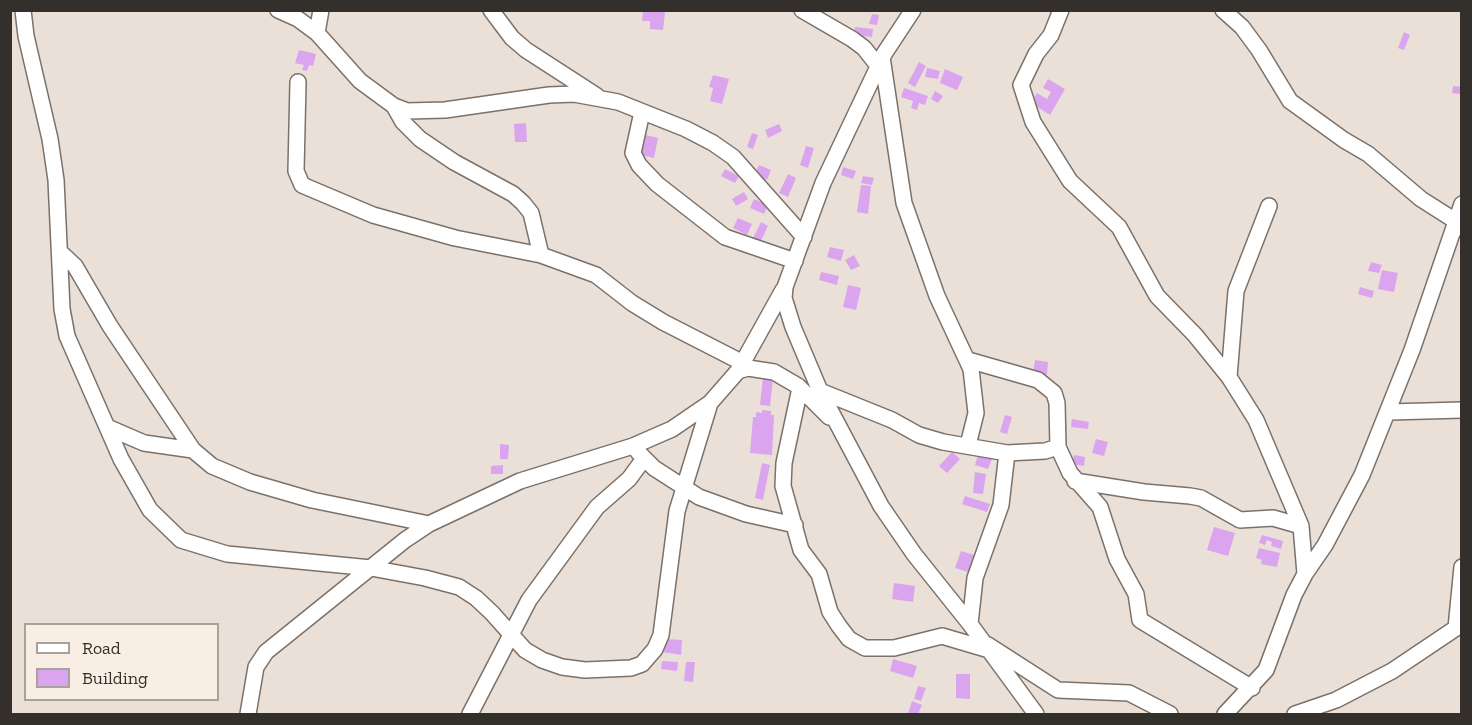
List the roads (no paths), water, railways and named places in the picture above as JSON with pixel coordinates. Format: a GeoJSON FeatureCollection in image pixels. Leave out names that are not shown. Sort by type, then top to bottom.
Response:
{"type":"FeatureCollection","features":[{"type":"Feature","properties":{"kind":"street"},"geometry":{"type":"LineString","coordinates":[[23,10],[33,70],[50,139],[56,180],[62,309],[67,336],[121,459],[150,510],[181,540],[227,554],[371,568],[459,587],[492,613],[525,650],[562,667],[608,670],[631,668],[642,663],[655,649],[661,635],[683,487],[692,467],[710,403]]}},
{"type":"Feature","properties":{"kind":"street"},"geometry":{"type":"LineString","coordinates":[[278,10],[298,19],[317,33],[360,81],[394,106],[407,111],[574,94],[599,97],[686,129],[733,157],[804,237]]}},
{"type":"Feature","properties":{"kind":"street"},"geometry":{"type":"LineString","coordinates":[[317,33],[321,10]]}},
{"type":"Feature","properties":{"kind":"street"},"geometry":{"type":"LineString","coordinates":[[491,10],[512,38],[526,50],[599,97]]}},
{"type":"Feature","properties":{"kind":"street"},"geometry":{"type":"LineString","coordinates":[[802,10],[852,39],[881,62],[904,203],[937,296],[968,360],[976,412],[968,445]]}},
{"type":"Feature","properties":{"kind":"street"},"geometry":{"type":"LineString","coordinates":[[248,714],[256,667],[266,652],[429,524],[520,481],[633,446],[672,429],[710,403],[740,367],[785,287],[823,183],[881,62],[913,10]]}},
{"type":"Feature","properties":{"kind":"street"},"geometry":{"type":"LineString","coordinates":[[1061,10],[1054,29],[1036,54],[1021,85],[1033,122],[1070,181],[1119,227],[1157,296],[1195,335],[1229,377],[1264,436],[1301,526],[1305,574]]}},
{"type":"Feature","properties":{"kind":"street"},"geometry":{"type":"LineString","coordinates":[[1223,10],[1242,27],[1259,50],[1290,101],[1344,140],[1368,154],[1421,199],[1458,224]]}},
{"type":"Feature","properties":{"kind":"street"},"geometry":{"type":"LineString","coordinates":[[298,82],[296,171],[302,185],[373,215],[455,238],[541,255],[596,275],[632,303],[740,367],[774,372],[800,388],[840,427]]}},
{"type":"Feature","properties":{"kind":"street"},"geometry":{"type":"LineString","coordinates":[[394,106],[403,122],[420,139],[454,162],[513,194],[523,203],[531,213],[541,255]]}},
{"type":"Feature","properties":{"kind":"street"},"geometry":{"type":"LineString","coordinates":[[642,112],[633,153],[646,174],[725,237],[795,261]]}},
{"type":"Feature","properties":{"kind":"street"},"geometry":{"type":"LineString","coordinates":[[1225,714],[1252,688],[1272,660],[1284,618],[1305,574],[1325,544],[1362,476],[1389,412],[1458,224],[1461,204]]}},
{"type":"Feature","properties":{"kind":"street"},"geometry":{"type":"LineString","coordinates":[[1229,377],[1236,291],[1269,206]]}},
{"type":"Feature","properties":{"kind":"street"},"geometry":{"type":"LineString","coordinates":[[60,252],[75,266],[110,326],[193,450],[212,466],[250,482],[312,500],[429,524]]}},
{"type":"Feature","properties":{"kind":"street"},"geometry":{"type":"LineString","coordinates":[[785,287],[786,309],[820,391],[881,506],[914,554],[970,624],[1036,714]]}},
{"type":"Feature","properties":{"kind":"street"},"geometry":{"type":"LineString","coordinates":[[968,360],[1038,380],[1054,393],[1058,403],[1058,447],[1075,481],[1090,494],[1100,507],[1117,560],[1136,594],[1140,620],[1252,688]]}},
{"type":"Feature","properties":{"kind":"street"},"geometry":{"type":"LineString","coordinates":[[800,388],[782,475],[801,550],[819,574],[830,612],[849,639],[857,645],[877,650],[942,636],[983,644],[1058,690],[1129,693],[1170,714]]}},
{"type":"Feature","properties":{"kind":"street"},"geometry":{"type":"LineString","coordinates":[[820,391],[892,420],[920,435],[1007,453],[1046,451],[1058,447]]}},
{"type":"Feature","properties":{"kind":"street"},"geometry":{"type":"LineString","coordinates":[[1389,412],[1461,410]]}},
{"type":"Feature","properties":{"kind":"street"},"geometry":{"type":"LineString","coordinates":[[107,427],[144,443],[193,450]]}},
{"type":"Feature","properties":{"kind":"street"},"geometry":{"type":"LineString","coordinates":[[633,446],[643,460],[683,487],[718,505],[795,525]]}},
{"type":"Feature","properties":{"kind":"street"},"geometry":{"type":"LineString","coordinates":[[970,624],[975,578],[1001,505],[1007,453]]}},
{"type":"Feature","properties":{"kind":"street"},"geometry":{"type":"LineString","coordinates":[[470,714],[529,600],[597,507],[629,479],[643,460]]}},
{"type":"Feature","properties":{"kind":"street"},"geometry":{"type":"LineString","coordinates":[[1075,481],[1201,498],[1240,520],[1273,518],[1301,526]]}},
{"type":"Feature","properties":{"kind":"street"},"geometry":{"type":"LineString","coordinates":[[1295,714],[1336,700],[1392,671],[1459,626],[1461,567]]}}]}
